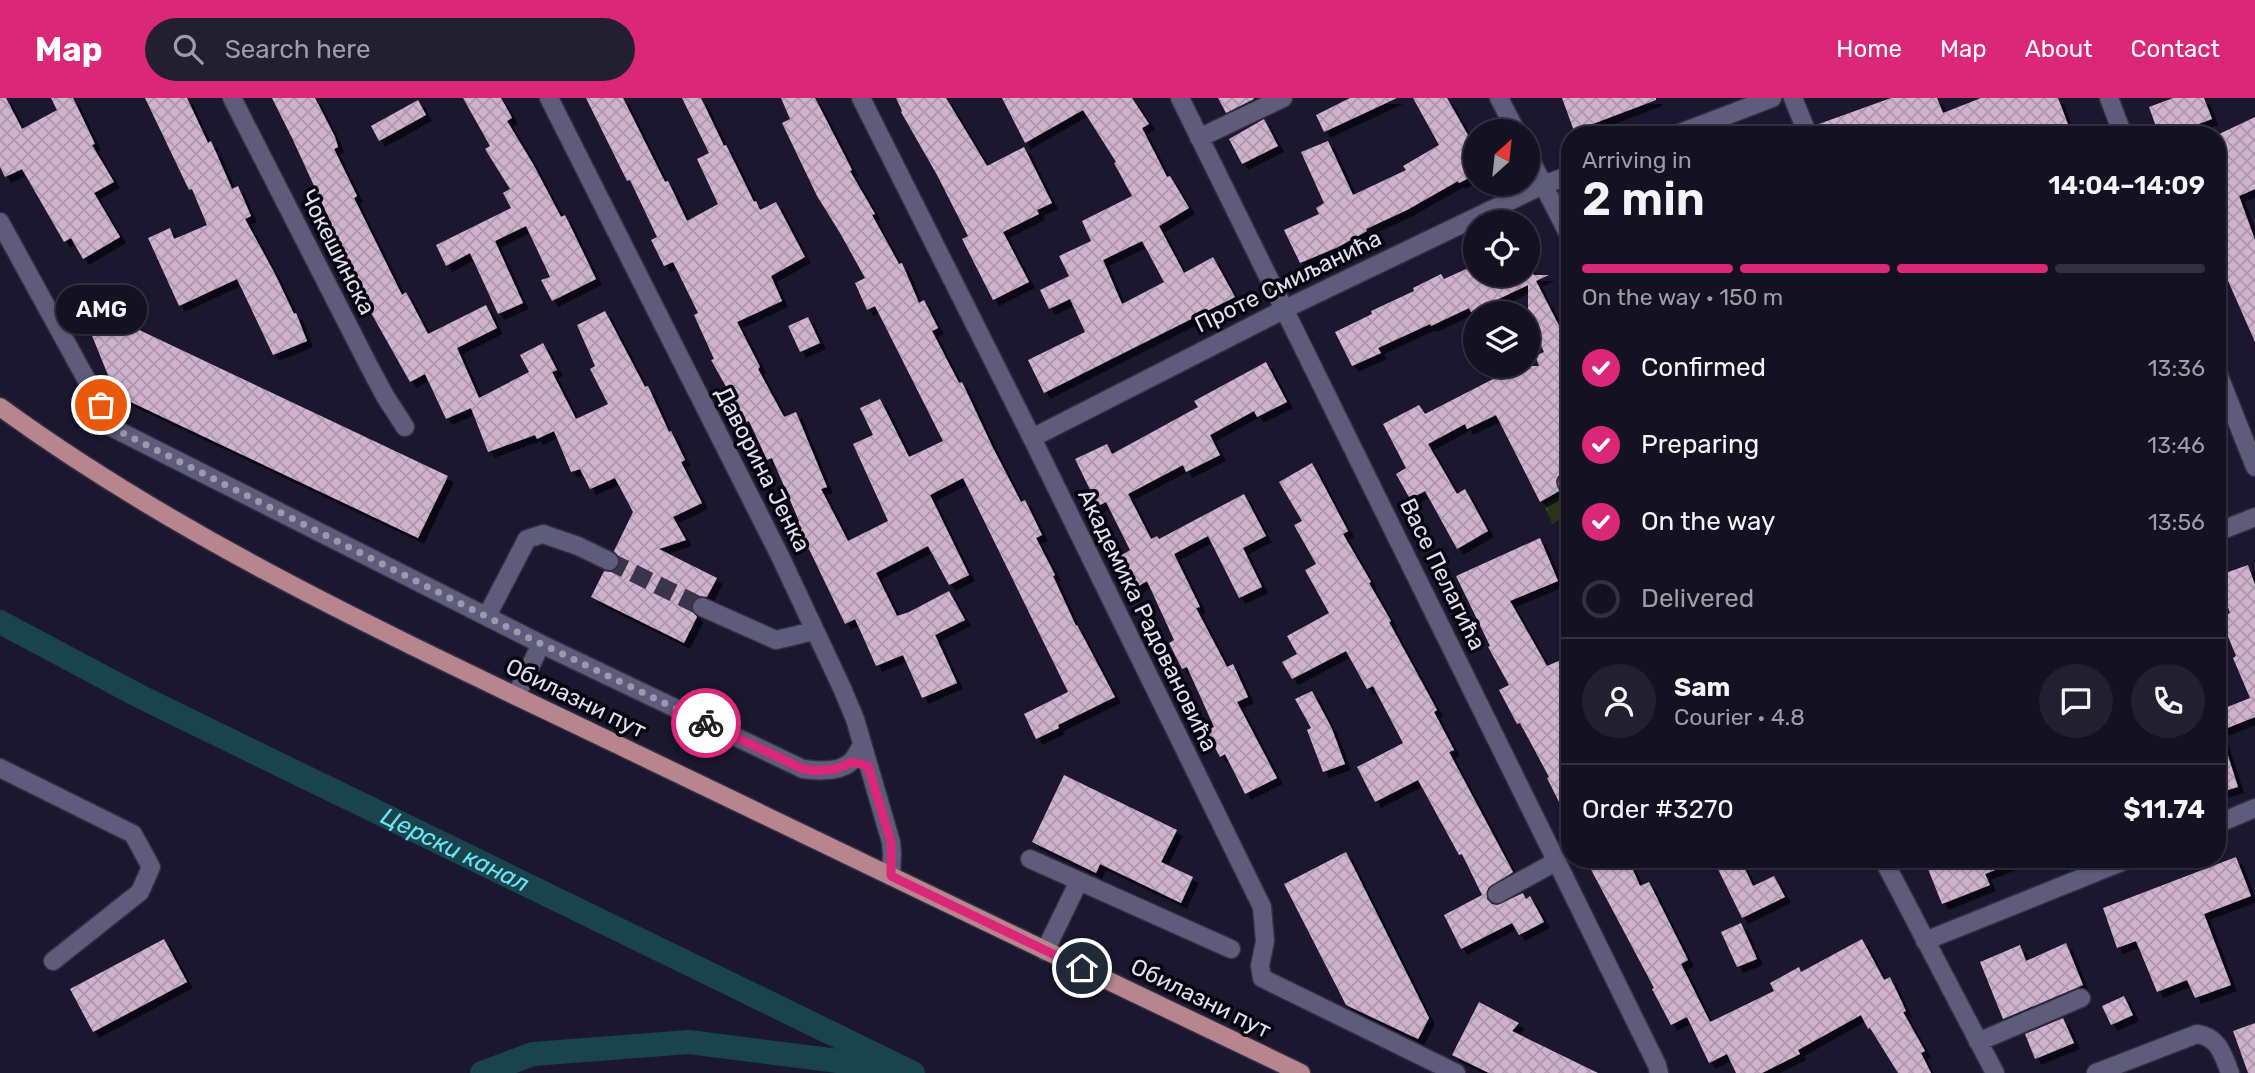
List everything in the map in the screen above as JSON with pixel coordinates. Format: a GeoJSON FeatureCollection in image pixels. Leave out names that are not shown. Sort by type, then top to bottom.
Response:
{"type":"FeatureCollection","features":[{"type":"Feature","properties":{"kind":"main road","name":"Обилазни пут"},"geometry":{"type":"LineString","coordinates":[[0,407],[90,469],[204,537],[299,589],[1301,1073]]}},
{"type":"Feature","properties":{"kind":"street","name":"Чокешинска"},"geometry":{"type":"LineString","coordinates":[[232,98],[369,366],[405,427]]}},
{"type":"Feature","properties":{"kind":"street","name":"Даворина Јенка"},"geometry":{"type":"LineString","coordinates":[[549,98],[773,543],[855,719],[862,746],[860,764],[891,842],[891,876]]}},
{"type":"Feature","properties":{"kind":"street","name":"Академика Радовановића"},"geometry":{"type":"LineString","coordinates":[[861,98],[1262,907],[1265,941],[1260,967],[1262,978],[1456,1073]]}},
{"type":"Feature","properties":{"kind":"street","name":"Васе Пелагића"},"geometry":{"type":"LineString","coordinates":[[1180,98],[1659,1073]]}},
{"type":"Feature","properties":{"kind":"street"},"geometry":{"type":"LineString","coordinates":[[1199,138],[1283,98]]}},
{"type":"Feature","properties":{"kind":"street"},"geometry":{"type":"LineString","coordinates":[[1499,98],[1510,119]]}},
{"type":"Feature","properties":{"kind":"street"},"geometry":{"type":"LineString","coordinates":[[1699,126],[1772,98]]}},
{"type":"Feature","properties":{"kind":"street"},"geometry":{"type":"LineString","coordinates":[[1793,98],[1804,126]]}},
{"type":"Feature","properties":{"kind":"street"},"geometry":{"type":"LineString","coordinates":[[2109,98],[2120,126]]}},
{"type":"Feature","properties":{"kind":"street","name":"Проте Смиљанића"},"geometry":{"type":"LineString","coordinates":[[1031,438],[1285,309],[1561,178]]}},
{"type":"Feature","properties":{"kind":"street"},"geometry":{"type":"LineString","coordinates":[[1540,179],[1561,220]]}},
{"type":"Feature","properties":{"kind":"street"},"geometry":{"type":"LineString","coordinates":[[0,222],[113,428],[541,643],[803,769],[818,772],[860,764]]}},
{"type":"Feature","properties":{"kind":"street"},"geometry":{"type":"LineString","coordinates":[[2226,394],[2255,467]]}},
{"type":"Feature","properties":{"kind":"street"},"geometry":{"type":"LineString","coordinates":[[2226,528],[2255,517]]}},
{"type":"Feature","properties":{"kind":"street"},"geometry":{"type":"LineString","coordinates":[[487,616],[527,539],[543,534],[578,546],[609,561]]}},
{"type":"Feature","properties":{"kind":"street"},"geometry":{"type":"LineString","coordinates":[[702,607],[776,640],[814,631]]}},
{"type":"Feature","properties":{"kind":"street"},"geometry":{"type":"LineString","coordinates":[[516,696],[541,643]]}},
{"type":"Feature","properties":{"kind":"street"},"geometry":{"type":"LineString","coordinates":[[0,768],[133,834],[151,867],[140,892],[53,961]]}},
{"type":"Feature","properties":{"kind":"street"},"geometry":{"type":"LineString","coordinates":[[2226,820],[2255,808]]}},
{"type":"Feature","properties":{"kind":"street"},"geometry":{"type":"LineString","coordinates":[[1030,859],[1231,949]]}},
{"type":"Feature","properties":{"kind":"street"},"geometry":{"type":"LineString","coordinates":[[1497,894],[1557,861]]}},
{"type":"Feature","properties":{"kind":"street"},"geometry":{"type":"LineString","coordinates":[[1888,868],[1995,1073]]}},
{"type":"Feature","properties":{"kind":"street"},"geometry":{"type":"LineString","coordinates":[[1925,941],[2107,868]]}},
{"type":"Feature","properties":{"kind":"street"},"geometry":{"type":"LineString","coordinates":[[1045,951],[1079,881]]}},
{"type":"Feature","properties":{"kind":"street"},"geometry":{"type":"LineString","coordinates":[[1978,1042],[2081,998]]}},
{"type":"Feature","properties":{"kind":"street"},"geometry":{"type":"LineString","coordinates":[[2096,1073],[2197,1034],[2205,1035],[2220,1046],[2230,1073]]}},
{"type":"Feature","properties":{"kind":"green space"},"geometry":{"type":"Polygon","coordinates":[[[1561,495],[1561,519],[1552,524],[1544,505],[1561,495]]]}},
{"type":"Feature","properties":{"kind":"building"},"geometry":{"type":"Polygon","coordinates":[[[0,98],[6,98],[22,129],[57,110],[51,98],[73,98],[95,144],[92,145],[114,182],[94,193],[120,237],[83,259],[71,238],[64,242],[22,169],[5,177],[0,167],[0,98]]]}},
{"type":"Feature","properties":{"kind":"building"},"geometry":{"type":"Polygon","coordinates":[[[145,98],[187,98],[208,143],[211,141],[232,189],[238,186],[251,216],[245,219],[294,314],[296,313],[307,341],[273,355],[237,279],[179,306],[148,238],[170,228],[174,239],[207,225],[192,189],[189,190],[145,98]]]}},
{"type":"Feature","properties":{"kind":"building"},"geometry":{"type":"Polygon","coordinates":[[[272,98],[315,98],[335,137],[338,147],[334,149],[357,196],[354,198],[402,295],[406,292],[428,334],[486,305],[497,328],[457,348],[479,398],[529,372],[520,355],[543,343],[557,370],[552,372],[576,419],[608,404],[590,369],[595,366],[577,325],[605,311],[645,387],[648,386],[669,432],[671,431],[685,460],[681,462],[702,503],[673,517],[686,540],[659,549],[717,578],[707,597],[700,596],[692,602],[691,609],[697,617],[684,643],[591,597],[604,571],[611,572],[619,567],[620,559],[614,551],[633,512],[615,478],[590,489],[580,469],[571,472],[554,431],[537,439],[535,435],[488,452],[471,408],[446,419],[425,374],[410,382],[370,311],[272,98]]]}},
{"type":"Feature","properties":{"kind":"building"},"geometry":{"type":"Polygon","coordinates":[[[463,98],[501,98],[512,118],[507,121],[561,217],[565,215],[596,279],[552,301],[541,280],[550,277],[526,226],[495,241],[523,303],[498,314],[470,253],[446,266],[436,245],[511,208],[503,193],[510,189],[485,149],[490,146],[463,98]]]}},
{"type":"Feature","properties":{"kind":"building"},"geometry":{"type":"Polygon","coordinates":[[[586,98],[623,98],[687,221],[718,204],[697,159],[709,153],[682,98],[701,98],[760,210],[776,202],[805,257],[771,276],[782,301],[737,322],[784,417],[796,412],[827,487],[821,489],[848,541],[888,521],[853,444],[873,435],[860,408],[880,399],[909,457],[943,441],[875,306],[867,310],[855,283],[865,278],[817,196],[782,123],[790,119],[781,98],[815,98],[852,170],[850,171],[875,214],[872,215],[899,264],[902,263],[919,303],[924,300],[938,328],[932,331],[959,383],[962,382],[1021,502],[1025,500],[1042,535],[1036,538],[1055,575],[1053,576],[1076,626],[1115,697],[1036,739],[1024,714],[1068,692],[963,478],[930,495],[969,575],[949,585],[928,546],[876,573],[897,616],[949,591],[965,620],[935,635],[957,683],[922,698],[903,655],[876,666],[855,619],[845,624],[809,549],[807,550],[793,524],[799,521],[772,458],[767,460],[749,421],[746,422],[711,360],[714,359],[694,315],[698,313],[673,262],[664,266],[651,240],[657,237],[586,98]]]}},
{"type":"Feature","properties":{"kind":"building"},"geometry":{"type":"Polygon","coordinates":[[[896,98],[946,98],[987,166],[1024,147],[1052,203],[1037,210],[1039,214],[1003,232],[1029,282],[993,300],[962,239],[968,236],[896,98]]]}},
{"type":"Feature","properties":{"kind":"building"},"geometry":{"type":"Polygon","coordinates":[[[1002,98],[1132,98],[1149,124],[1142,128],[1167,177],[1170,176],[1189,208],[1159,226],[1184,273],[1213,257],[1235,297],[1044,393],[1028,360],[1085,332],[1070,299],[1049,309],[1040,290],[1069,276],[1059,256],[1091,241],[1082,221],[1132,196],[1114,163],[1116,162],[1083,110],[1025,143],[1002,98]],[[1142,241],[1103,260],[1122,304],[1164,282],[1142,241]]]}},
{"type":"Feature","properties":{"kind":"building"},"geometry":{"type":"Polygon","coordinates":[[[1218,98],[1253,98],[1254,99],[1226,113],[1218,98]]]}},
{"type":"Feature","properties":{"kind":"building"},"geometry":{"type":"Polygon","coordinates":[[[1350,98],[1397,98],[1324,132],[1316,115],[1350,98]]]}},
{"type":"Feature","properties":{"kind":"building"},"geometry":{"type":"Polygon","coordinates":[[[1413,98],[1447,98],[1463,126],[1463,181],[1458,181],[1407,210],[1366,229],[1367,231],[1338,247],[1300,263],[1284,230],[1319,214],[1316,208],[1324,203],[1301,152],[1328,141],[1353,195],[1406,170],[1403,166],[1439,145],[1413,98]]]}},
{"type":"Feature","properties":{"kind":"building"},"geometry":{"type":"Polygon","coordinates":[[[1562,98],[1656,98],[1587,126],[1572,126],[1562,98]]]}},
{"type":"Feature","properties":{"kind":"building"},"geometry":{"type":"Polygon","coordinates":[[[1891,98],[1937,98],[1943,113],[1981,98],[2058,98],[2069,126],[1816,126],[1891,98]]]}},
{"type":"Feature","properties":{"kind":"building"},"geometry":{"type":"Polygon","coordinates":[[[2173,98],[2204,98],[2212,119],[2193,126],[2156,126],[2149,107],[2173,98]]]}},
{"type":"Feature","properties":{"kind":"building"},"geometry":{"type":"Polygon","coordinates":[[[418,100],[426,115],[379,141],[371,126],[418,100]]]}},
{"type":"Feature","properties":{"kind":"building"},"geometry":{"type":"Polygon","coordinates":[[[2255,117],[2255,189],[2239,196],[2255,240],[2255,342],[2226,276],[2226,131],[2255,117]]]}},
{"type":"Feature","properties":{"kind":"building"},"geometry":{"type":"Polygon","coordinates":[[[1264,119],[1278,146],[1242,164],[1229,139],[1264,119]]]}},
{"type":"Feature","properties":{"kind":"building"},"geometry":{"type":"Polygon","coordinates":[[[1463,270],[1463,287],[1524,287],[1494,301],[1463,301],[1463,311],[1378,348],[1381,353],[1352,366],[1335,332],[1441,274],[1444,279],[1463,270]]]}},
{"type":"Feature","properties":{"kind":"building"},"geometry":{"type":"Polygon","coordinates":[[[1528,287],[1539,287],[1561,330],[1561,475],[1556,481],[1559,491],[1540,502],[1496,415],[1467,429],[1465,424],[1428,444],[1457,494],[1465,489],[1488,531],[1457,549],[1425,491],[1410,499],[1396,474],[1406,468],[1383,424],[1419,405],[1425,414],[1495,378],[1540,378],[1540,354],[1544,352],[1540,344],[1540,301],[1528,301],[1528,287]]]}},
{"type":"Feature","properties":{"kind":"building"},"geometry":{"type":"Polygon","coordinates":[[[78,301],[448,476],[418,538],[116,395],[78,301]]]}},
{"type":"Feature","properties":{"kind":"building"},"geometry":{"type":"Polygon","coordinates":[[[808,317],[820,343],[800,352],[788,326],[808,317]]]}},
{"type":"Feature","properties":{"kind":"building"},"geometry":{"type":"Polygon","coordinates":[[[1266,362],[1287,402],[1257,417],[1254,411],[1210,435],[1220,455],[1186,472],[1183,465],[1128,494],[1151,539],[1157,536],[1159,539],[1244,494],[1266,536],[1243,548],[1262,587],[1239,598],[1208,536],[1174,554],[1200,607],[1196,608],[1227,667],[1233,664],[1248,697],[1237,702],[1277,778],[1245,794],[1225,754],[1220,757],[1206,731],[1214,727],[1187,667],[1182,669],[1169,643],[1174,640],[1147,581],[1137,587],[1120,556],[1130,550],[1106,502],[1098,506],[1075,459],[1107,444],[1112,454],[1198,407],[1194,401],[1266,362]]]}},
{"type":"Feature","properties":{"kind":"building"},"geometry":{"type":"Polygon","coordinates":[[[1312,463],[1348,531],[1343,534],[1437,710],[1434,712],[1454,750],[1449,752],[1513,872],[1488,888],[1487,899],[1497,905],[1523,893],[1526,899],[1530,896],[1544,922],[1519,935],[1512,923],[1461,949],[1444,915],[1482,895],[1462,854],[1459,855],[1418,780],[1375,802],[1357,767],[1403,743],[1373,686],[1367,689],[1346,651],[1292,679],[1282,662],[1297,654],[1287,636],[1329,613],[1305,570],[1316,564],[1294,525],[1302,521],[1279,482],[1312,463]]]}},
{"type":"Feature","properties":{"kind":"building"},"geometry":{"type":"Polygon","coordinates":[[[1540,538],[1558,581],[1510,601],[1547,666],[1561,660],[1561,806],[1547,778],[1549,777],[1499,690],[1509,685],[1488,647],[1490,646],[1456,576],[1540,538]]]}},
{"type":"Feature","properties":{"kind":"building"},"geometry":{"type":"Polygon","coordinates":[[[2248,565],[2255,585],[2255,717],[2226,728],[2226,707],[2250,698],[2233,658],[2236,656],[2226,632],[2226,615],[2230,613],[2226,602],[2226,573],[2248,565]]]}},
{"type":"Feature","properties":{"kind":"building"},"geometry":{"type":"Polygon","coordinates":[[[1312,691],[1332,729],[1345,764],[1323,772],[1307,730],[1311,728],[1295,699],[1312,691]]]}},
{"type":"Feature","properties":{"kind":"building"},"geometry":{"type":"Polygon","coordinates":[[[2226,750],[2238,787],[2226,790],[2226,750]]]}},
{"type":"Feature","properties":{"kind":"building"},"geometry":{"type":"Polygon","coordinates":[[[1064,775],[1177,830],[1161,862],[1193,877],[1181,903],[1100,864],[1096,873],[1032,842],[1064,775]]]}},
{"type":"Feature","properties":{"kind":"building"},"geometry":{"type":"Polygon","coordinates":[[[1346,852],[1429,1018],[1418,1039],[1346,1005],[1284,884],[1346,852]]]}},
{"type":"Feature","properties":{"kind":"building"},"geometry":{"type":"Polygon","coordinates":[[[2236,857],[2251,896],[2204,914],[2231,985],[2195,998],[2187,980],[2157,992],[2136,941],[2117,948],[2103,908],[2207,868],[2226,868],[2226,861],[2236,857]]]}},
{"type":"Feature","properties":{"kind":"building"},"geometry":{"type":"Polygon","coordinates":[[[1590,868],[1632,868],[1640,886],[1649,882],[1688,960],[1681,964],[1710,1022],[1774,991],[1770,983],[1799,967],[1801,972],[1862,939],[1884,980],[1890,977],[1906,1011],[1903,1012],[1925,1051],[1921,1053],[1931,1073],[1898,1073],[1861,1015],[1798,1050],[1800,1054],[1762,1073],[1736,1073],[1727,1054],[1709,1063],[1687,1017],[1671,1025],[1652,989],[1654,988],[1590,868]]]}},
{"type":"Feature","properties":{"kind":"building"},"geometry":{"type":"Polygon","coordinates":[[[1717,868],[1744,868],[1753,886],[1774,876],[1785,897],[1742,918],[1717,868]]]}},
{"type":"Feature","properties":{"kind":"building"},"geometry":{"type":"Polygon","coordinates":[[[1928,868],[2000,868],[1985,874],[1990,885],[1942,904],[1928,868]]]}},
{"type":"Feature","properties":{"kind":"building"},"geometry":{"type":"Polygon","coordinates":[[[1741,923],[1757,959],[1737,967],[1721,932],[1741,923]]]}},
{"type":"Feature","properties":{"kind":"building"},"geometry":{"type":"Polygon","coordinates":[[[164,939],[187,982],[93,1032],[70,989],[164,939]]]}},
{"type":"Feature","properties":{"kind":"building"},"geometry":{"type":"Polygon","coordinates":[[[2066,943],[2083,985],[2003,1019],[1980,962],[2020,945],[2026,961],[2066,943]]]}},
{"type":"Feature","properties":{"kind":"building"},"geometry":{"type":"Polygon","coordinates":[[[2124,996],[2133,1015],[2111,1025],[2102,1006],[2124,996]]]}},
{"type":"Feature","properties":{"kind":"building"},"geometry":{"type":"Polygon","coordinates":[[[1479,1002],[1519,1023],[1512,1031],[1598,1073],[1489,1073],[1452,1055],[1479,1002]]]}},
{"type":"Feature","properties":{"kind":"building"},"geometry":{"type":"Polygon","coordinates":[[[2063,1018],[2074,1043],[2035,1059],[2025,1034],[2063,1018]]]}},
{"type":"Feature","properties":{"kind":"building"},"geometry":{"type":"Polygon","coordinates":[[[2255,1023],[2255,1073],[2248,1073],[2233,1031],[2255,1023]]]}},
{"type":"Feature","properties":{"kind":"waterway","name":"Церски канал"},"geometry":{"type":"LineString","coordinates":[[0,622],[141,697],[913,1073]]}},
{"type":"Feature","properties":{"kind":"waterway"},"geometry":{"type":"LineString","coordinates":[[482,1073],[533,1054],[689,1042],[838,1061],[876,1073]]}},
{"type":"Feature","properties":{"kind":"tunnel"},"geometry":{"type":"LineString","coordinates":[[609,561],[702,607]]}},
{"type":"Feature","properties":{"kind":"way so far"},"geometry":{"type":"LineString","coordinates":[[101,405],[113,428],[523,635],[706,723]]}},
{"type":"Feature","properties":{"kind":"place","name":"AMG"},"geometry":{"type":"Point","coordinates":[101,405]}},
{"type":"Feature","properties":{"kind":"route"},"geometry":{"type":"LineString","coordinates":[[706,723],[803,769],[818,772],[852,762],[868,766],[891,842],[891,876],[1082,968]]}}]}
